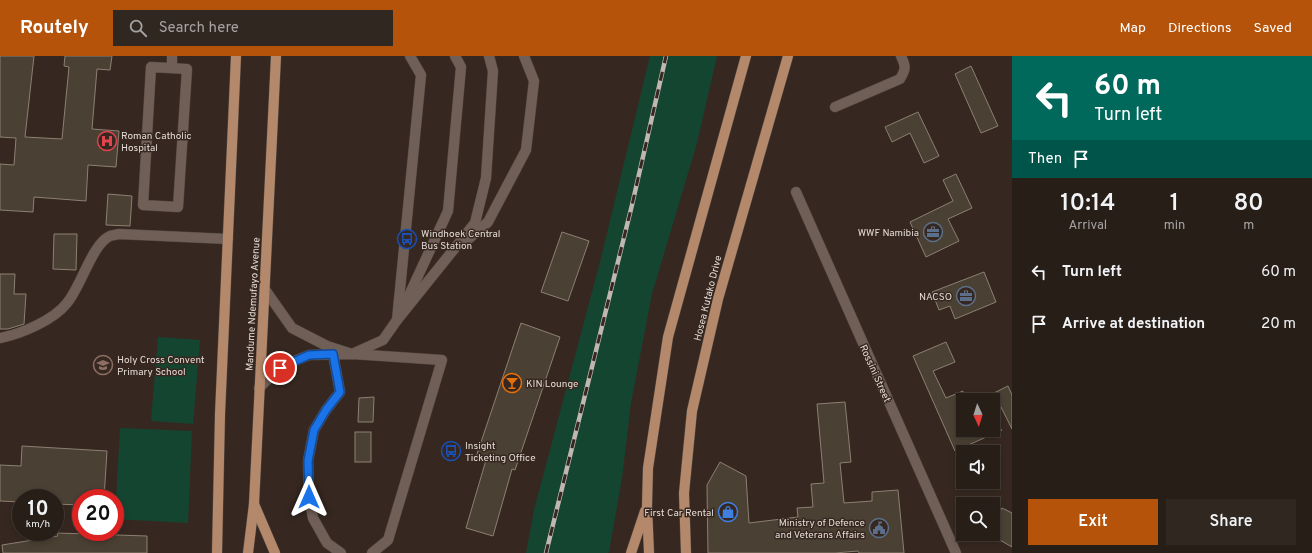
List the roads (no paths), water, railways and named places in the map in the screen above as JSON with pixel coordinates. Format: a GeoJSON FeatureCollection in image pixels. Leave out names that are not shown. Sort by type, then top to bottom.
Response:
{"type":"FeatureCollection","features":[{"type":"Feature","properties":{"kind":"main road"},"geometry":{"type":"LineString","coordinates":[[216,553],[220,414],[236,56]]}},
{"type":"Feature","properties":{"kind":"main road","name":"Mandume Ndemufayo Avenue"},"geometry":{"type":"LineString","coordinates":[[248,553],[254,504],[259,388],[266,291],[276,56]]}},
{"type":"Feature","properties":{"kind":"main road"},"geometry":{"type":"LineString","coordinates":[[649,553],[647,506],[648,468],[668,337],[746,56]]}},
{"type":"Feature","properties":{"kind":"main road","name":"Hosea Kutako Drive"},"geometry":{"type":"LineString","coordinates":[[686,553],[684,492],[692,411],[718,299],[788,56]]}},
{"type":"Feature","properties":{"kind":"main road"},"geometry":{"type":"LineString","coordinates":[[254,504],[275,553]]}},
{"type":"Feature","properties":{"kind":"main road"},"geometry":{"type":"LineString","coordinates":[[631,553],[647,506]]}},
{"type":"Feature","properties":{"kind":"street"},"geometry":{"type":"LineString","coordinates":[[172,56],[172,68]]}},
{"type":"Feature","properties":{"kind":"street"},"geometry":{"type":"LineString","coordinates":[[398,320],[421,75],[410,56]]}},
{"type":"Feature","properties":{"kind":"street"},"geometry":{"type":"LineString","coordinates":[[398,320],[448,211],[461,67],[455,56]]}},
{"type":"Feature","properties":{"kind":"street"},"geometry":{"type":"LineString","coordinates":[[266,291],[292,328],[327,346],[352,354],[383,340],[474,223],[486,178],[493,71],[489,56]]}},
{"type":"Feature","properties":{"kind":"street"},"geometry":{"type":"LineString","coordinates":[[446,260],[488,222],[526,150],[534,81],[524,56]]}},
{"type":"Feature","properties":{"kind":"street"},"geometry":{"type":"LineString","coordinates":[[835,107],[900,78],[906,65],[902,56]]}},
{"type":"Feature","properties":{"kind":"street"},"geometry":{"type":"LineString","coordinates":[[151,67],[172,68],[187,69],[178,207],[143,205],[151,67]]}},
{"type":"Feature","properties":{"kind":"street","name":"Rossini Street"},"geometry":{"type":"LineString","coordinates":[[796,192],[956,553]]}},
{"type":"Feature","properties":{"kind":"street"},"geometry":{"type":"LineString","coordinates":[[0,338],[43,323],[67,304],[98,245],[109,236],[119,234],[228,239]]}},
{"type":"Feature","properties":{"kind":"street"},"geometry":{"type":"LineString","coordinates":[[333,354],[340,392],[326,410],[314,430],[308,461],[309,497],[313,518],[327,543],[341,553]]}},
{"type":"Feature","properties":{"kind":"street"},"geometry":{"type":"LineString","coordinates":[[259,388],[280,368],[309,355],[352,354],[442,360],[388,540],[372,553]]}},
{"type":"Feature","properties":{"kind":"railway"},"geometry":{"type":"LineString","coordinates":[[546,553],[632,205],[666,56]]}},
{"type":"Feature","properties":{"kind":"place","name":"Roman Catholic Hospital"},"geometry":{"type":"Point","coordinates":[107,141]}},
{"type":"Feature","properties":{"kind":"place","name":"WWF Namibia"},"geometry":{"type":"Point","coordinates":[933,232]}},
{"type":"Feature","properties":{"kind":"place","name":"Windhoek Central Bus Station"},"geometry":{"type":"Point","coordinates":[407,239]}},
{"type":"Feature","properties":{"kind":"place","name":"NACSO"},"geometry":{"type":"Point","coordinates":[966,296]}},
{"type":"Feature","properties":{"kind":"place","name":"Holy Cross Convent Primary School"},"geometry":{"type":"Point","coordinates":[103,365]}},
{"type":"Feature","properties":{"kind":"place","name":"KIN Lounge"},"geometry":{"type":"Point","coordinates":[512,383]}},
{"type":"Feature","properties":{"kind":"place","name":"Insight Ticketing Office"},"geometry":{"type":"Point","coordinates":[451,451]}},
{"type":"Feature","properties":{"kind":"place","name":"First Car Rental"},"geometry":{"type":"Point","coordinates":[728,512]}},
{"type":"Feature","properties":{"kind":"place","name":"Ministry of Defence and Veterans Affairs"},"geometry":{"type":"Point","coordinates":[879,528]}}]}
